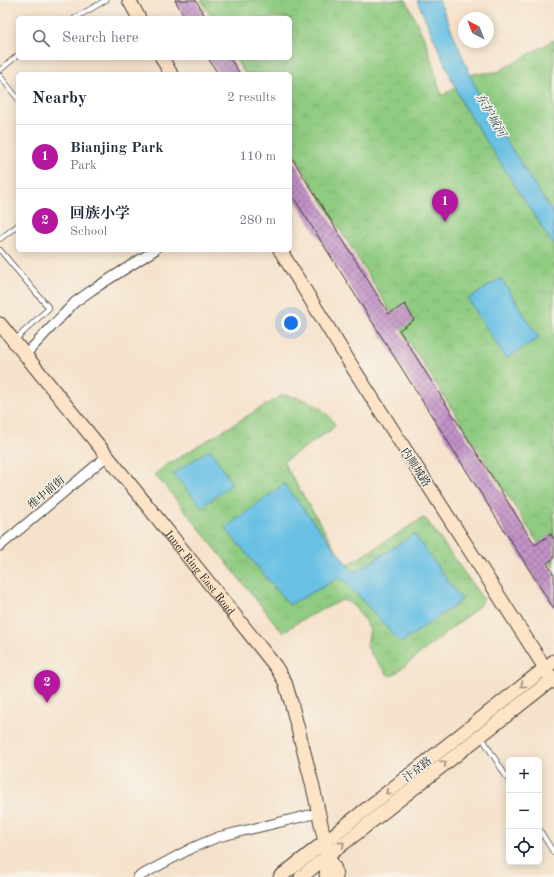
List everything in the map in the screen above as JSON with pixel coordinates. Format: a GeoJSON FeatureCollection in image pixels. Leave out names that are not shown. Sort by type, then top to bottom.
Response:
{"type":"FeatureCollection","features":[{"type":"Feature","properties":{"kind":"street"},"geometry":{"type":"LineString","coordinates":[[129,0],[138,16]]}},
{"type":"Feature","properties":{"kind":"street"},"geometry":{"type":"LineString","coordinates":[[163,60],[170,72]]}},
{"type":"Feature","properties":{"kind":"street"},"geometry":{"type":"LineString","coordinates":[[25,355],[75,302],[152,252]]}},
{"type":"Feature","properties":{"kind":"street","name":"内顺城路"},"geometry":{"type":"LineString","coordinates":[[281,252],[353,368],[550,665],[553,680]]}},
{"type":"Feature","properties":{"kind":"street","name":"Inner Ring East Road"},"geometry":{"type":"LineString","coordinates":[[0,324],[256,640],[282,677],[291,702],[313,787],[328,856],[335,869],[336,877]]}},
{"type":"Feature","properties":{"kind":"street","name":"维中前街"},"geometry":{"type":"LineString","coordinates":[[0,546],[107,456]]}},
{"type":"Feature","properties":{"kind":"street","name":"汴京路"},"geometry":{"type":"LineString","coordinates":[[280,877],[550,665]]}},
{"type":"Feature","properties":{"kind":"street","name":"汴京路"},"geometry":{"type":"LineString","coordinates":[[301,877],[480,735],[553,680]]}},
{"type":"Feature","properties":{"kind":"street"},"geometry":{"type":"LineString","coordinates":[[138,877],[192,848],[218,837],[318,813]]}},
{"type":"Feature","properties":{"kind":"street","name":"Inner Ring East Road"},"geometry":{"type":"LineString","coordinates":[[326,877],[328,856]]}},
{"type":"Feature","properties":{"kind":"lane"},"geometry":{"type":"LineString","coordinates":[[78,16],[106,0]]}},
{"type":"Feature","properties":{"kind":"lane"},"geometry":{"type":"LineString","coordinates":[[0,70],[16,57]]}},
{"type":"Feature","properties":{"kind":"lane"},"geometry":{"type":"LineString","coordinates":[[0,76],[16,96]]}},
{"type":"Feature","properties":{"kind":"lane"},"geometry":{"type":"LineString","coordinates":[[0,239],[16,227]]}},
{"type":"Feature","properties":{"kind":"lane"},"geometry":{"type":"LineString","coordinates":[[0,250],[49,308],[14,341]]}},
{"type":"Feature","properties":{"kind":"lane"},"geometry":{"type":"LineString","coordinates":[[480,735],[506,777]]}},
{"type":"Feature","properties":{"kind":"lane"},"geometry":{"type":"LineString","coordinates":[[542,834],[554,853]]}},
{"type":"Feature","properties":{"kind":"green space"},"geometry":{"type":"Polygon","coordinates":[[[201,0],[406,0],[426,42],[442,96],[473,74],[498,72],[554,40],[554,568],[406,337],[292,151],[292,72],[244,72],[236,60],[292,60],[292,16],[211,16],[201,0]]]}},
{"type":"Feature","properties":{"kind":"green space"},"geometry":{"type":"Polygon","coordinates":[[[282,395],[297,397],[312,403],[325,412],[335,425],[331,430],[283,462],[346,566],[423,518],[426,519],[483,599],[482,604],[392,676],[388,675],[371,654],[367,646],[370,629],[355,607],[347,601],[342,600],[298,622],[283,633],[166,487],[154,475],[165,466],[282,395]]]}},
{"type":"Feature","properties":{"kind":"water"},"geometry":{"type":"Polygon","coordinates":[[[417,0],[439,0],[482,103],[554,215],[554,246],[463,105],[417,0]]]}},
{"type":"Feature","properties":{"kind":"water"},"geometry":{"type":"Polygon","coordinates":[[[501,278],[539,338],[506,359],[468,299],[501,278]]]}},
{"type":"Feature","properties":{"kind":"water"},"geometry":{"type":"Polygon","coordinates":[[[210,449],[232,484],[202,507],[173,474],[210,449]]]}},
{"type":"Feature","properties":{"kind":"water"},"geometry":{"type":"Polygon","coordinates":[[[284,484],[354,573],[414,534],[462,600],[401,643],[341,577],[289,605],[225,528],[284,484]]]}},
{"type":"Feature","properties":{"kind":"building"},"geometry":{"type":"Polygon","coordinates":[[[175,0],[196,0],[205,16],[184,16],[175,0]]]}},
{"type":"Feature","properties":{"kind":"building"},"geometry":{"type":"Polygon","coordinates":[[[209,60],[231,60],[239,72],[217,72],[209,60]]]}},
{"type":"Feature","properties":{"kind":"building"},"geometry":{"type":"Polygon","coordinates":[[[292,158],[389,314],[405,304],[414,320],[399,330],[535,545],[551,534],[554,539],[554,558],[547,563],[554,575],[554,609],[292,195],[292,158]]]}},
{"type":"Feature","properties":{"kind":"place","name":"Bianjing Park"},"geometry":{"type":"Point","coordinates":[445,222]}},
{"type":"Feature","properties":{"kind":"place","name":"回族小学"},"geometry":{"type":"Point","coordinates":[47,703]}},
{"type":"Feature","properties":{"kind":"water label","name":"东护城河"},"geometry":{"type":"Point","coordinates":[491,115]}}]}
